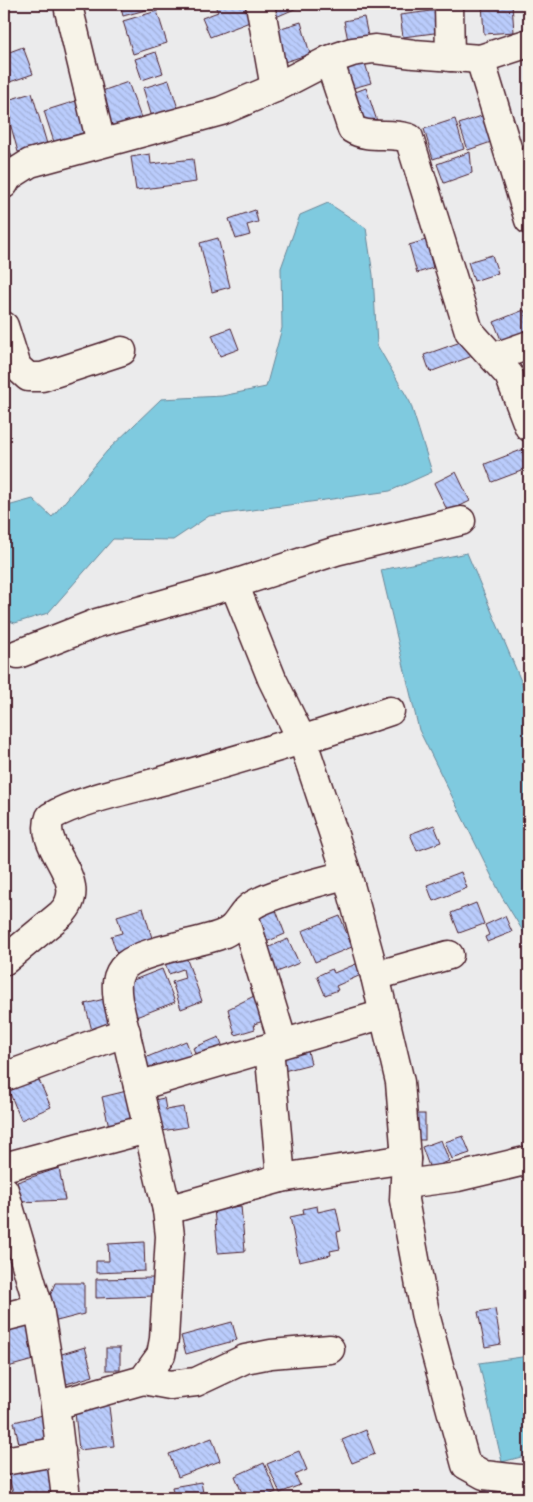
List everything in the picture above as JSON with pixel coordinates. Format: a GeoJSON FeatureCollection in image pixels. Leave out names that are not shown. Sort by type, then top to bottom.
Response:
{"type":"FeatureCollection","features":[{"type":"Feature","properties":{"kind":"street"},"geometry":{"type":"LineString","coordinates":[[260,4],[275,88]]}},
{"type":"Feature","properties":{"kind":"street"},"geometry":{"type":"LineString","coordinates":[[449,4],[450,57]]}},
{"type":"Feature","properties":{"kind":"street"},"geometry":{"type":"LineString","coordinates":[[69,10],[101,143]]}},
{"type":"Feature","properties":{"kind":"street"},"geometry":{"type":"LineString","coordinates":[[4,184],[8,177],[30,162],[221,111],[275,88],[329,60],[352,52],[374,49],[480,59],[529,43]]}},
{"type":"Feature","properties":{"kind":"street"},"geometry":{"type":"LineString","coordinates":[[480,59],[529,220]]}},
{"type":"Feature","properties":{"kind":"street"},"geometry":{"type":"LineString","coordinates":[[329,60],[352,129],[360,134],[394,133],[409,138],[468,331],[495,357],[509,375],[529,427]]}},
{"type":"Feature","properties":{"kind":"street"},"geometry":{"type":"LineString","coordinates":[[4,326],[18,367],[28,377],[42,376],[122,351]]}},
{"type":"Feature","properties":{"kind":"street"},"geometry":{"type":"LineString","coordinates":[[495,357],[529,345]]}},
{"type":"Feature","properties":{"kind":"street"},"geometry":{"type":"LineString","coordinates":[[18,654],[96,623],[234,584],[336,551],[461,522]]}},
{"type":"Feature","properties":{"kind":"street"},"geometry":{"type":"LineString","coordinates":[[234,584],[272,679],[302,742],[347,874],[375,976],[400,1082],[406,1171],[404,1200],[426,1318],[466,1465],[484,1475],[529,1480]]}},
{"type":"Feature","properties":{"kind":"street"},"geometry":{"type":"LineString","coordinates":[[4,961],[68,907],[71,898],[71,887],[48,829],[50,817],[57,812],[96,799],[302,742],[390,711]]}},
{"type":"Feature","properties":{"kind":"street"},"geometry":{"type":"LineString","coordinates":[[143,1380],[161,1355],[164,1339],[170,1236],[167,1210],[116,987],[118,975],[127,965],[147,956],[222,935],[236,927],[252,905],[347,874]]}},
{"type":"Feature","properties":{"kind":"street"},"geometry":{"type":"LineString","coordinates":[[244,915],[276,1046],[282,1178]]}},
{"type":"Feature","properties":{"kind":"street"},"geometry":{"type":"LineString","coordinates":[[375,976],[449,955]]}},
{"type":"Feature","properties":{"kind":"street"},"geometry":{"type":"LineString","coordinates":[[138,1086],[384,1014]]}},
{"type":"Feature","properties":{"kind":"street"},"geometry":{"type":"LineString","coordinates":[[4,1077],[126,1032]]}},
{"type":"Feature","properties":{"kind":"street"},"geometry":{"type":"LineString","coordinates":[[4,1167],[148,1128]]}},
{"type":"Feature","properties":{"kind":"street"},"geometry":{"type":"LineString","coordinates":[[167,1210],[282,1178],[406,1171],[458,1177],[529,1160]]}},
{"type":"Feature","properties":{"kind":"street"},"geometry":{"type":"LineString","coordinates":[[4,1190],[39,1308],[55,1406],[66,1498]]}},
{"type":"Feature","properties":{"kind":"street"},"geometry":{"type":"LineString","coordinates":[[4,1317],[39,1308]]}},
{"type":"Feature","properties":{"kind":"street"},"geometry":{"type":"LineString","coordinates":[[55,1406],[143,1380],[170,1384],[196,1382],[245,1359],[271,1354],[330,1349]]}},
{"type":"Feature","properties":{"kind":"street"},"geometry":{"type":"LineString","coordinates":[[4,1461],[61,1451]]}},
{"type":"Feature","properties":{"kind":"water"},"geometry":{"type":"Polygon","coordinates":[[[328,203],[366,228],[373,275],[377,345],[410,402],[432,472],[390,491],[209,516],[173,540],[113,539],[48,613],[15,623],[4,619],[4,507],[33,499],[52,517],[107,451],[161,399],[222,396],[266,387],[282,328],[281,268],[300,215],[328,203]]]}},
{"type":"Feature","properties":{"kind":"water"},"geometry":{"type":"Polygon","coordinates":[[[467,553],[529,700],[529,941],[502,897],[419,730],[381,570],[467,553]]]}},
{"type":"Feature","properties":{"kind":"water"},"geometry":{"type":"Polygon","coordinates":[[[529,1356],[529,1455],[502,1462],[479,1363],[529,1356]]]}},
{"type":"Feature","properties":{"kind":"building"},"geometry":{"type":"Polygon","coordinates":[[[120,4],[156,4],[157,7],[123,16],[120,4]]]}},
{"type":"Feature","properties":{"kind":"building"},"geometry":{"type":"Polygon","coordinates":[[[214,4],[248,4],[255,20],[210,37],[202,18],[218,12],[214,4]]]}},
{"type":"Feature","properties":{"kind":"building"},"geometry":{"type":"Polygon","coordinates":[[[270,4],[306,4],[276,17],[270,4]]]}},
{"type":"Feature","properties":{"kind":"building"},"geometry":{"type":"Polygon","coordinates":[[[482,4],[512,4],[514,32],[484,34],[482,4]]]}},
{"type":"Feature","properties":{"kind":"building"},"geometry":{"type":"Polygon","coordinates":[[[439,10],[442,32],[403,37],[400,15],[439,10]]]}},
{"type":"Feature","properties":{"kind":"building"},"geometry":{"type":"Polygon","coordinates":[[[157,11],[167,43],[133,54],[123,21],[157,11]]]}},
{"type":"Feature","properties":{"kind":"building"},"geometry":{"type":"Polygon","coordinates":[[[364,17],[370,46],[350,50],[344,21],[364,17]]]}},
{"type":"Feature","properties":{"kind":"building"},"geometry":{"type":"Polygon","coordinates":[[[301,22],[310,54],[278,64],[268,32],[301,22]]]}},
{"type":"Feature","properties":{"kind":"building"},"geometry":{"type":"Polygon","coordinates":[[[23,47],[33,74],[4,84],[4,54],[23,47]]]}},
{"type":"Feature","properties":{"kind":"building"},"geometry":{"type":"Polygon","coordinates":[[[156,52],[163,73],[142,80],[135,59],[156,52]]]}},
{"type":"Feature","properties":{"kind":"building"},"geometry":{"type":"Polygon","coordinates":[[[365,63],[371,83],[346,90],[340,70],[365,63]]]}},
{"type":"Feature","properties":{"kind":"building"},"geometry":{"type":"Polygon","coordinates":[[[169,80],[181,118],[155,127],[143,88],[169,80]]]}},
{"type":"Feature","properties":{"kind":"building"},"geometry":{"type":"Polygon","coordinates":[[[128,82],[144,126],[113,135],[99,92],[128,82]]]}},
{"type":"Feature","properties":{"kind":"building"},"geometry":{"type":"Polygon","coordinates":[[[366,88],[378,124],[359,131],[347,95],[366,88]]]}},
{"type":"Feature","properties":{"kind":"building"},"geometry":{"type":"Polygon","coordinates":[[[32,93],[47,144],[18,152],[4,101],[32,93]]]}},
{"type":"Feature","properties":{"kind":"building"},"geometry":{"type":"Polygon","coordinates":[[[82,99],[92,130],[54,142],[44,111],[82,99]]]}},
{"type":"Feature","properties":{"kind":"building"},"geometry":{"type":"Polygon","coordinates":[[[487,114],[497,140],[468,150],[459,124],[487,114]]]}},
{"type":"Feature","properties":{"kind":"building"},"geometry":{"type":"Polygon","coordinates":[[[455,119],[464,149],[433,159],[424,129],[455,119]]]}},
{"type":"Feature","properties":{"kind":"building"},"geometry":{"type":"Polygon","coordinates":[[[4,132],[15,167],[4,170],[4,132]]]}},
{"type":"Feature","properties":{"kind":"building"},"geometry":{"type":"Polygon","coordinates":[[[470,152],[472,173],[444,183],[437,164],[470,152]]]}},
{"type":"Feature","properties":{"kind":"building"},"geometry":{"type":"Polygon","coordinates":[[[150,154],[151,164],[193,159],[196,182],[136,190],[131,157],[150,154]]]}},
{"type":"Feature","properties":{"kind":"building"},"geometry":{"type":"Polygon","coordinates":[[[255,210],[258,222],[247,225],[250,235],[236,239],[229,219],[255,210]]]}},
{"type":"Feature","properties":{"kind":"building"},"geometry":{"type":"Polygon","coordinates":[[[218,238],[230,287],[212,292],[200,243],[218,238]]]}},
{"type":"Feature","properties":{"kind":"building"},"geometry":{"type":"Polygon","coordinates":[[[426,240],[433,268],[417,273],[409,245],[426,240]]]}},
{"type":"Feature","properties":{"kind":"building"},"geometry":{"type":"Polygon","coordinates":[[[492,255],[498,273],[474,281],[468,262],[492,255]]]}},
{"type":"Feature","properties":{"kind":"building"},"geometry":{"type":"Polygon","coordinates":[[[524,310],[529,324],[529,335],[503,345],[494,322],[524,310]]]}},
{"type":"Feature","properties":{"kind":"building"},"geometry":{"type":"Polygon","coordinates":[[[231,328],[239,349],[220,356],[212,335],[231,328]]]}},
{"type":"Feature","properties":{"kind":"building"},"geometry":{"type":"Polygon","coordinates":[[[469,339],[475,355],[430,372],[424,355],[469,339]]]}},
{"type":"Feature","properties":{"kind":"building"},"geometry":{"type":"Polygon","coordinates":[[[524,449],[529,468],[492,482],[485,464],[524,449]]]}},
{"type":"Feature","properties":{"kind":"building"},"geometry":{"type":"Polygon","coordinates":[[[456,472],[470,501],[448,512],[434,483],[456,472]]]}},
{"type":"Feature","properties":{"kind":"building"},"geometry":{"type":"Polygon","coordinates":[[[434,825],[441,842],[417,851],[410,834],[434,825]]]}},
{"type":"Feature","properties":{"kind":"building"},"geometry":{"type":"Polygon","coordinates":[[[461,872],[467,888],[433,901],[427,885],[461,872]]]}},
{"type":"Feature","properties":{"kind":"building"},"geometry":{"type":"Polygon","coordinates":[[[476,903],[484,924],[459,933],[451,913],[476,903]]]}},
{"type":"Feature","properties":{"kind":"building"},"geometry":{"type":"Polygon","coordinates":[[[143,908],[152,938],[136,943],[139,953],[119,960],[111,936],[122,933],[117,916],[143,908]]]}},
{"type":"Feature","properties":{"kind":"building"},"geometry":{"type":"Polygon","coordinates":[[[276,910],[285,934],[259,945],[250,921],[276,910]]]}},
{"type":"Feature","properties":{"kind":"building"},"geometry":{"type":"Polygon","coordinates":[[[340,916],[352,947],[315,962],[302,931],[340,916]]]}},
{"type":"Feature","properties":{"kind":"building"},"geometry":{"type":"Polygon","coordinates":[[[505,916],[512,932],[487,942],[485,937],[489,935],[485,925],[505,916]]]}},
{"type":"Feature","properties":{"kind":"building"},"geometry":{"type":"Polygon","coordinates":[[[288,939],[299,963],[270,975],[260,951],[288,939]]]}},
{"type":"Feature","properties":{"kind":"building"},"geometry":{"type":"Polygon","coordinates":[[[186,957],[202,1001],[181,1009],[172,982],[185,978],[183,969],[169,974],[165,963],[186,957]]]}},
{"type":"Feature","properties":{"kind":"building"},"geometry":{"type":"Polygon","coordinates":[[[356,964],[361,975],[336,986],[338,990],[325,995],[317,976],[332,969],[334,973],[356,964]]]}},
{"type":"Feature","properties":{"kind":"building"},"geometry":{"type":"Polygon","coordinates":[[[162,969],[175,1002],[136,1017],[123,984],[162,969]]]}},
{"type":"Feature","properties":{"kind":"building"},"geometry":{"type":"Polygon","coordinates":[[[260,993],[267,1020],[254,1024],[255,1029],[235,1035],[228,1009],[260,993]]]}},
{"type":"Feature","properties":{"kind":"building"},"geometry":{"type":"Polygon","coordinates":[[[104,999],[114,1033],[94,1038],[85,1004],[104,999]]]}},
{"type":"Feature","properties":{"kind":"building"},"geometry":{"type":"Polygon","coordinates":[[[219,1037],[226,1055],[200,1065],[193,1048],[219,1037]]]}},
{"type":"Feature","properties":{"kind":"building"},"geometry":{"type":"Polygon","coordinates":[[[186,1041],[194,1062],[149,1080],[140,1060],[186,1041]]]}},
{"type":"Feature","properties":{"kind":"building"},"geometry":{"type":"Polygon","coordinates":[[[307,1047],[311,1064],[276,1073],[272,1056],[307,1047]]]}},
{"type":"Feature","properties":{"kind":"building"},"geometry":{"type":"Polygon","coordinates":[[[38,1078],[51,1107],[21,1120],[9,1091],[38,1078]]]}},
{"type":"Feature","properties":{"kind":"building"},"geometry":{"type":"Polygon","coordinates":[[[135,1089],[141,1127],[111,1135],[102,1097],[135,1089]]]}},
{"type":"Feature","properties":{"kind":"building"},"geometry":{"type":"Polygon","coordinates":[[[164,1098],[166,1110],[183,1107],[187,1127],[155,1132],[149,1101],[164,1098]]]}},
{"type":"Feature","properties":{"kind":"building"},"geometry":{"type":"Polygon","coordinates":[[[408,1114],[425,1114],[425,1140],[408,1140],[408,1114]]]}},
{"type":"Feature","properties":{"kind":"building"},"geometry":{"type":"Polygon","coordinates":[[[463,1136],[470,1153],[452,1159],[445,1142],[463,1136]]]}},
{"type":"Feature","properties":{"kind":"building"},"geometry":{"type":"Polygon","coordinates":[[[441,1140],[449,1161],[430,1169],[422,1147],[441,1140]]]}},
{"type":"Feature","properties":{"kind":"building"},"geometry":{"type":"Polygon","coordinates":[[[59,1168],[65,1200],[21,1202],[17,1182],[59,1168]]]}},
{"type":"Feature","properties":{"kind":"building"},"geometry":{"type":"Polygon","coordinates":[[[241,1206],[245,1251],[218,1253],[214,1209],[241,1206]]]}},
{"type":"Feature","properties":{"kind":"building"},"geometry":{"type":"Polygon","coordinates":[[[317,1206],[318,1212],[336,1208],[341,1231],[337,1232],[340,1249],[330,1251],[331,1255],[299,1262],[290,1217],[304,1214],[303,1209],[317,1206]]]}},
{"type":"Feature","properties":{"kind":"building"},"geometry":{"type":"Polygon","coordinates":[[[144,1242],[145,1271],[96,1273],[96,1261],[109,1261],[108,1244],[144,1242]]]}},
{"type":"Feature","properties":{"kind":"building"},"geometry":{"type":"Polygon","coordinates":[[[153,1278],[154,1296],[96,1298],[96,1279],[153,1278]]]}},
{"type":"Feature","properties":{"kind":"building"},"geometry":{"type":"Polygon","coordinates":[[[55,1283],[84,1283],[84,1314],[49,1323],[45,1309],[55,1283]]]}},
{"type":"Feature","properties":{"kind":"building"},"geometry":{"type":"Polygon","coordinates":[[[495,1309],[501,1344],[485,1347],[478,1312],[495,1309]]]}},
{"type":"Feature","properties":{"kind":"building"},"geometry":{"type":"Polygon","coordinates":[[[28,1321],[37,1359],[4,1368],[4,1327],[28,1321]]]}},
{"type":"Feature","properties":{"kind":"building"},"geometry":{"type":"Polygon","coordinates":[[[232,1322],[237,1340],[186,1354],[181,1336],[232,1322]]]}},
{"type":"Feature","properties":{"kind":"building"},"geometry":{"type":"Polygon","coordinates":[[[85,1347],[93,1376],[63,1385],[55,1356],[85,1347]]]}},
{"type":"Feature","properties":{"kind":"building"},"geometry":{"type":"Polygon","coordinates":[[[106,1348],[120,1348],[120,1370],[106,1370],[106,1348]]]}},
{"type":"Feature","properties":{"kind":"building"},"geometry":{"type":"Polygon","coordinates":[[[108,1399],[114,1446],[79,1450],[74,1403],[108,1399]]]}},
{"type":"Feature","properties":{"kind":"building"},"geometry":{"type":"Polygon","coordinates":[[[43,1415],[50,1440],[20,1448],[14,1422],[43,1415]]]}},
{"type":"Feature","properties":{"kind":"building"},"geometry":{"type":"Polygon","coordinates":[[[366,1430],[375,1454],[352,1463],[342,1440],[366,1430]]]}},
{"type":"Feature","properties":{"kind":"building"},"geometry":{"type":"Polygon","coordinates":[[[212,1438],[220,1461],[178,1477],[169,1454],[212,1438]]]}},
{"type":"Feature","properties":{"kind":"building"},"geometry":{"type":"Polygon","coordinates":[[[299,1451],[307,1470],[295,1475],[300,1485],[280,1493],[267,1464],[299,1451]]]}},
{"type":"Feature","properties":{"kind":"building"},"geometry":{"type":"Polygon","coordinates":[[[53,1462],[55,1498],[14,1498],[8,1472],[53,1462]]]}},
{"type":"Feature","properties":{"kind":"building"},"geometry":{"type":"Polygon","coordinates":[[[264,1463],[276,1492],[261,1498],[244,1498],[235,1476],[264,1463]]]}},
{"type":"Feature","properties":{"kind":"building"},"geometry":{"type":"Polygon","coordinates":[[[201,1482],[204,1498],[174,1498],[172,1487],[201,1482]]]}},
{"type":"Feature","properties":{"kind":"building"},"geometry":{"type":"Polygon","coordinates":[[[529,1483],[529,1498],[476,1498],[475,1493],[529,1483]]]}}]}
